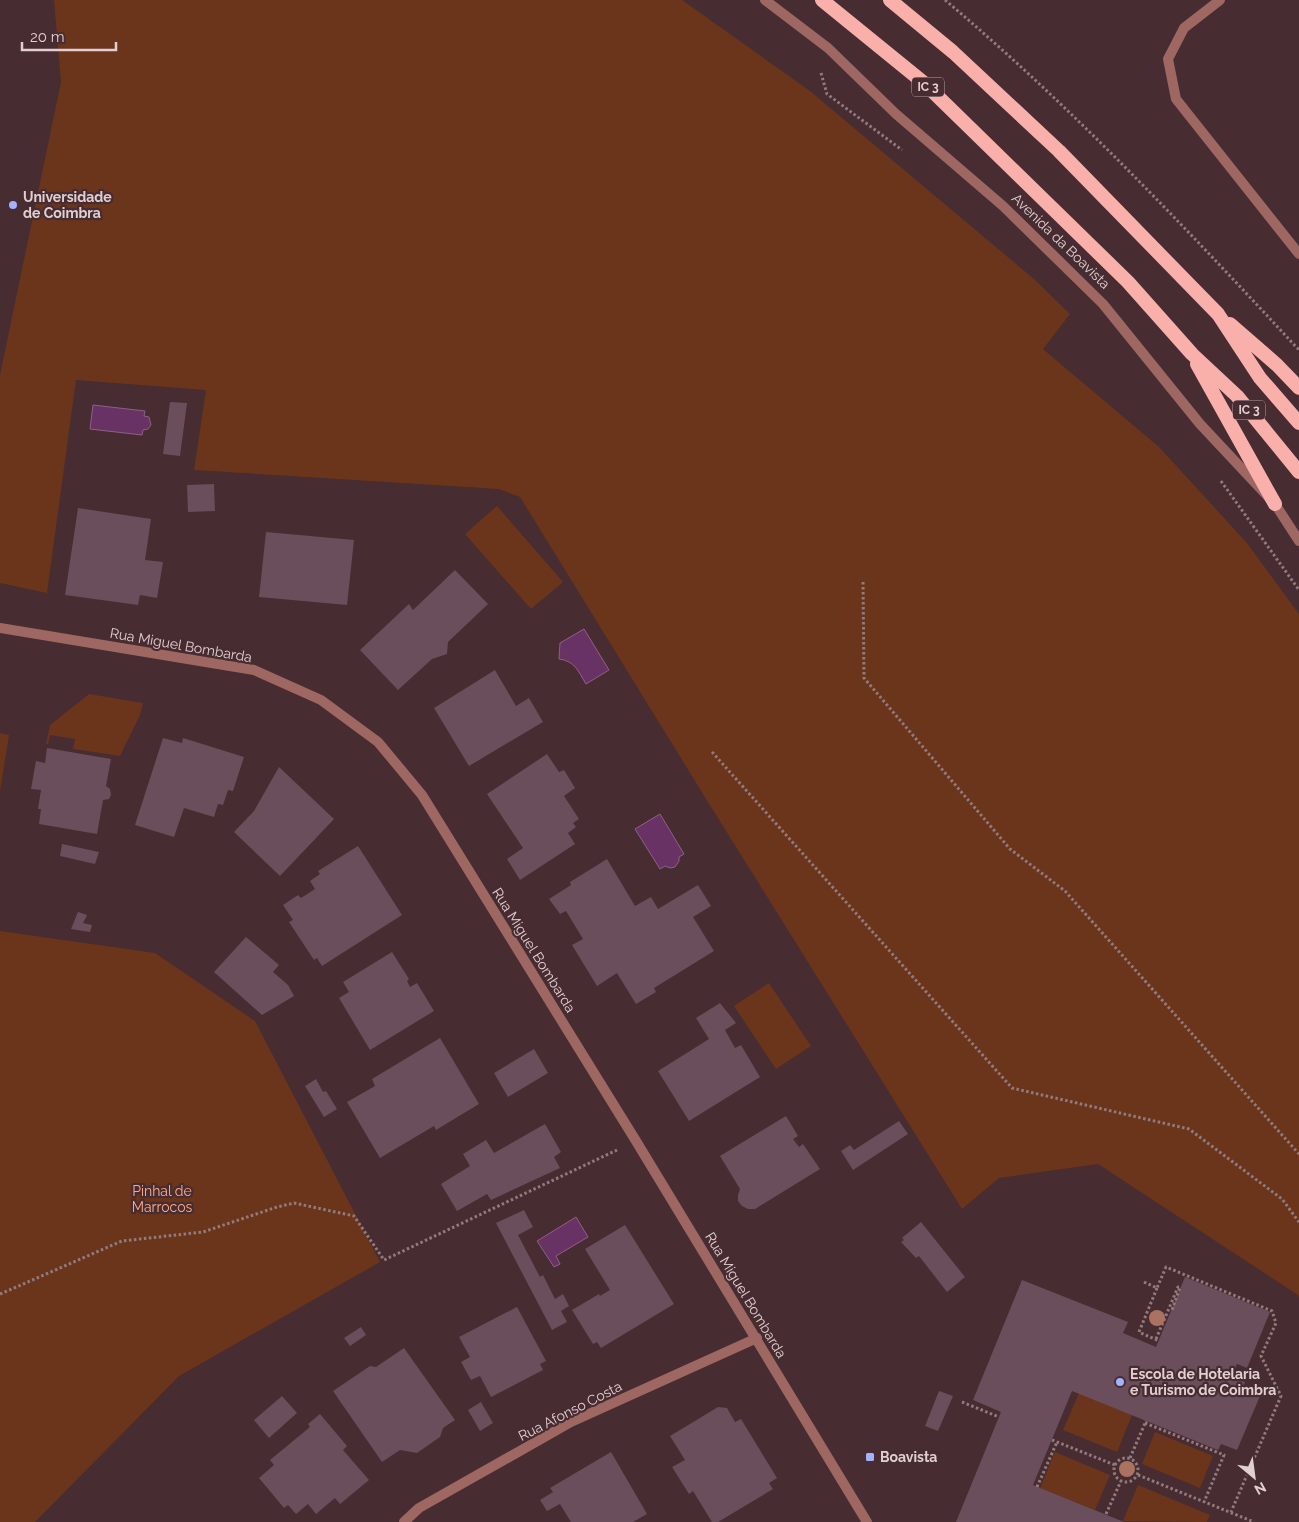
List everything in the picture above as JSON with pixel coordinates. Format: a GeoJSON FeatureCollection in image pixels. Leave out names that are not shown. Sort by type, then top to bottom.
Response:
{"type":"FeatureCollection","features":[{"type":"Feature","properties":{"kind":"highway","name":"Avenida da Boavista"},"geometry":{"type":"LineString","coordinates":[[822,0],[924,83],[1128,282],[1192,354],[1237,396],[1299,472]]}},
{"type":"Feature","properties":{"kind":"highway","name":"IC 3"},"geometry":{"type":"LineString","coordinates":[[890,0],[953,52],[1058,151],[1218,314],[1260,378],[1299,423]]}},
{"type":"Feature","properties":{"kind":"highway"},"geometry":{"type":"LineString","coordinates":[[1218,314],[1277,365],[1299,388]]}},
{"type":"Feature","properties":{"kind":"highway"},"geometry":{"type":"LineString","coordinates":[[1192,354],[1275,504]]}},
{"type":"Feature","properties":{"kind":"street","name":"Avenida da Boavista"},"geometry":{"type":"LineString","coordinates":[[765,0],[828,48],[896,114],[1003,206],[1103,304],[1200,424],[1275,504],[1299,541]]}},
{"type":"Feature","properties":{"kind":"street"},"geometry":{"type":"LineString","coordinates":[[1220,0],[1184,28],[1168,59],[1176,99],[1299,254]]}},
{"type":"Feature","properties":{"kind":"street","name":"Rua Miguel Bombarda"},"geometry":{"type":"LineString","coordinates":[[0,628],[254,670],[321,700],[378,742],[422,795],[757,1338],[868,1522]]}},
{"type":"Feature","properties":{"kind":"street","name":"Rua Afonso Costa"},"geometry":{"type":"LineString","coordinates":[[404,1522],[420,1508],[571,1422],[757,1338]]}},
{"type":"Feature","properties":{"kind":"path"},"geometry":{"type":"LineString","coordinates":[[945,0],[984,33],[1088,129],[1188,230],[1299,350]]}},
{"type":"Feature","properties":{"kind":"path"},"geometry":{"type":"LineString","coordinates":[[827,94],[902,151]]}},
{"type":"Feature","properties":{"kind":"path"},"geometry":{"type":"LineString","coordinates":[[1219,478],[1299,590]]}},
{"type":"Feature","properties":{"kind":"path"},"geometry":{"type":"LineString","coordinates":[[863,582],[864,678],[1010,849],[1065,891],[1299,1154]]}},
{"type":"Feature","properties":{"kind":"path"},"geometry":{"type":"LineString","coordinates":[[712,752],[1012,1088],[1189,1129],[1282,1199],[1299,1222]]}},
{"type":"Feature","properties":{"kind":"path"},"geometry":{"type":"LineString","coordinates":[[0,1294],[122,1241],[203,1232],[294,1203],[354,1216],[384,1260],[636,1141]]}},
{"type":"Feature","properties":{"kind":"path"},"geometry":{"type":"LineString","coordinates":[[1172,1310],[1180,1287],[1178,1287],[1158,1340],[1139,1332],[1166,1267],[1272,1311],[1276,1322],[1261,1356],[1282,1396],[1231,1512]]}},
{"type":"Feature","properties":{"kind":"path"},"geometry":{"type":"LineString","coordinates":[[1144,1282],[1157,1288]]}},
{"type":"Feature","properties":{"kind":"path"},"geometry":{"type":"LineString","coordinates":[[962,1402],[998,1418]]}},
{"type":"Feature","properties":{"kind":"path"},"geometry":{"type":"LineString","coordinates":[[1130,1458],[1145,1422],[1224,1455],[1204,1502]]}},
{"type":"Feature","properties":{"kind":"path"},"geometry":{"type":"LineString","coordinates":[[1052,1440],[1115,1465]]}},
{"type":"Feature","properties":{"kind":"path"},"geometry":{"type":"LineString","coordinates":[[1037,1487],[1057,1442]]}},
{"type":"Feature","properties":{"kind":"path"},"geometry":{"type":"LineString","coordinates":[[1123,1458],[1130,1458],[1136,1463],[1139,1471],[1138,1475],[1131,1482],[1121,1481],[1114,1472],[1115,1465],[1123,1458]]}},
{"type":"Feature","properties":{"kind":"path"},"geometry":{"type":"LineString","coordinates":[[1138,1475],[1254,1522]]}},
{"type":"Feature","properties":{"kind":"path"},"geometry":{"type":"LineString","coordinates":[[1106,1514],[1121,1481]]}},
{"type":"Feature","properties":{"kind":"green space"},"geometry":{"type":"Polygon","coordinates":[[[54,0],[682,0],[810,91],[1034,279],[1070,314],[1043,349],[1159,447],[1247,543],[1299,614],[1299,1297],[1098,1164],[999,1178],[962,1209],[520,497],[499,489],[194,470],[206,390],[76,380],[47,593],[0,583],[0,375],[61,82],[54,0]]]}},
{"type":"Feature","properties":{"kind":"green space"},"geometry":{"type":"Polygon","coordinates":[[[497,506],[563,582],[531,609],[465,534],[497,506]]]}},
{"type":"Feature","properties":{"kind":"green space"},"geometry":{"type":"Polygon","coordinates":[[[89,694],[143,703],[140,715],[120,756],[73,749],[75,739],[50,735],[48,744],[46,744],[50,725],[89,694]]]}},
{"type":"Feature","properties":{"kind":"green space"},"geometry":{"type":"Polygon","coordinates":[[[0,733],[9,735],[0,791],[0,733]]]}},
{"type":"Feature","properties":{"kind":"green space","name":"Pinhal de Marrocos"},"geometry":{"type":"Polygon","coordinates":[[[0,931],[155,953],[255,1021],[380,1262],[179,1376],[35,1522],[0,1522],[0,931]]]}},
{"type":"Feature","properties":{"kind":"green space"},"geometry":{"type":"Polygon","coordinates":[[[769,983],[811,1046],[776,1069],[734,1006],[769,983]]]}},
{"type":"Feature","properties":{"kind":"green space"},"geometry":{"type":"Polygon","coordinates":[[[1079,1393],[1132,1415],[1117,1452],[1063,1430],[1079,1393]]]}},
{"type":"Feature","properties":{"kind":"green space"},"geometry":{"type":"Polygon","coordinates":[[[1155,1432],[1213,1456],[1200,1488],[1142,1464],[1155,1432]]]}},
{"type":"Feature","properties":{"kind":"green space"},"geometry":{"type":"Polygon","coordinates":[[[1055,1452],[1110,1475],[1095,1510],[1040,1488],[1055,1452]]]}},
{"type":"Feature","properties":{"kind":"green space"},"geometry":{"type":"Polygon","coordinates":[[[1138,1485],[1210,1515],[1207,1522],[1123,1521],[1138,1485]]]}},
{"type":"Feature","properties":{"kind":"shaded area"},"geometry":{"type":"Polygon","coordinates":[[[93,405],[145,411],[144,416],[149,417],[151,425],[148,429],[143,430],[142,435],[90,429],[93,405]]]}},
{"type":"Feature","properties":{"kind":"shaded area"},"geometry":{"type":"Polygon","coordinates":[[[584,629],[609,670],[586,684],[572,664],[559,659],[560,643],[584,629]]]}},
{"type":"Feature","properties":{"kind":"shaded area"},"geometry":{"type":"Polygon","coordinates":[[[660,814],[684,854],[679,857],[675,867],[665,866],[660,869],[635,829],[660,814]]]}},
{"type":"Feature","properties":{"kind":"shaded area"},"geometry":{"type":"Polygon","coordinates":[[[576,1217],[588,1237],[556,1256],[560,1264],[554,1267],[537,1241],[576,1217]]]}},
{"type":"Feature","properties":{"kind":"building"},"geometry":{"type":"Polygon","coordinates":[[[170,402],[187,403],[180,456],[163,454],[170,402]]]}},
{"type":"Feature","properties":{"kind":"building"},"geometry":{"type":"Polygon","coordinates":[[[214,484],[215,511],[188,512],[187,485],[214,484]]]}},
{"type":"Feature","properties":{"kind":"building"},"geometry":{"type":"Polygon","coordinates":[[[78,508],[151,519],[145,560],[163,562],[157,598],[140,595],[138,605],[65,595],[78,508]]]}},
{"type":"Feature","properties":{"kind":"building"},"geometry":{"type":"Polygon","coordinates":[[[266,532],[354,540],[347,605],[259,597],[266,532]]]}},
{"type":"Feature","properties":{"kind":"building"},"geometry":{"type":"Polygon","coordinates":[[[455,570],[488,604],[448,642],[447,654],[432,659],[398,690],[360,650],[409,604],[413,610],[455,570]]]}},
{"type":"Feature","properties":{"kind":"building"},"geometry":{"type":"Polygon","coordinates":[[[495,670],[516,706],[529,698],[543,722],[469,766],[434,708],[495,670]]]}},
{"type":"Feature","properties":{"kind":"building"},"geometry":{"type":"Polygon","coordinates":[[[163,738],[182,743],[183,738],[244,757],[233,791],[228,790],[223,805],[218,804],[214,817],[184,808],[174,837],[135,825],[163,738]]]}},
{"type":"Feature","properties":{"kind":"building"},"geometry":{"type":"Polygon","coordinates":[[[47,748],[111,759],[106,786],[110,789],[111,795],[109,799],[103,800],[97,834],[39,824],[41,809],[38,809],[41,790],[31,789],[36,761],[45,763],[47,748]]]}},
{"type":"Feature","properties":{"kind":"building"},"geometry":{"type":"Polygon","coordinates":[[[547,754],[559,772],[564,770],[575,788],[564,796],[579,819],[573,823],[576,827],[568,833],[575,844],[520,880],[507,859],[523,848],[487,794],[547,754]]]}},
{"type":"Feature","properties":{"kind":"building"},"geometry":{"type":"Polygon","coordinates":[[[279,767],[334,819],[280,876],[234,832],[254,811],[279,767]]]}},
{"type":"Feature","properties":{"kind":"building"},"geometry":{"type":"Polygon","coordinates":[[[62,844],[99,852],[95,864],[60,856],[62,844]]]}},
{"type":"Feature","properties":{"kind":"building"},"geometry":{"type":"Polygon","coordinates":[[[358,846],[402,915],[322,966],[317,958],[314,960],[289,922],[293,920],[283,905],[298,895],[301,898],[315,889],[310,881],[320,874],[318,871],[358,846]]]}},
{"type":"Feature","properties":{"kind":"building"},"geometry":{"type":"Polygon","coordinates":[[[607,859],[635,906],[651,897],[658,909],[698,885],[711,906],[693,917],[714,951],[654,988],[656,992],[636,1004],[617,973],[597,986],[572,945],[583,939],[566,911],[560,914],[549,899],[571,885],[570,882],[607,859]]]}},
{"type":"Feature","properties":{"kind":"building"},"geometry":{"type":"Polygon","coordinates":[[[78,912],[87,915],[83,923],[92,925],[90,932],[71,929],[78,912]]]}},
{"type":"Feature","properties":{"kind":"building"},"geometry":{"type":"Polygon","coordinates":[[[246,937],[279,965],[273,972],[288,985],[294,996],[262,1015],[214,972],[246,937]]]}},
{"type":"Feature","properties":{"kind":"building"},"geometry":{"type":"Polygon","coordinates":[[[392,952],[409,979],[407,981],[410,987],[417,983],[434,1011],[370,1050],[339,998],[349,992],[343,982],[392,952]]]}},
{"type":"Feature","properties":{"kind":"building"},"geometry":{"type":"Polygon","coordinates":[[[720,1003],[736,1023],[725,1030],[735,1048],[741,1045],[760,1077],[689,1121],[658,1071],[709,1039],[696,1018],[720,1003]]]}},
{"type":"Feature","properties":{"kind":"building"},"geometry":{"type":"Polygon","coordinates":[[[440,1038],[479,1104],[436,1130],[434,1126],[380,1158],[347,1102],[375,1086],[372,1079],[440,1038]]]}},
{"type":"Feature","properties":{"kind":"building"},"geometry":{"type":"Polygon","coordinates":[[[534,1049],[548,1073],[508,1097],[494,1073],[534,1049]]]}},
{"type":"Feature","properties":{"kind":"building"},"geometry":{"type":"Polygon","coordinates":[[[316,1079],[323,1092],[326,1091],[337,1109],[324,1117],[305,1086],[316,1079]]]}},
{"type":"Feature","properties":{"kind":"building"},"geometry":{"type":"Polygon","coordinates":[[[786,1116],[798,1136],[793,1139],[799,1147],[803,1144],[820,1169],[755,1209],[748,1209],[738,1201],[740,1189],[720,1156],[786,1116]]]}},
{"type":"Feature","properties":{"kind":"building"},"geometry":{"type":"Polygon","coordinates":[[[899,1121],[908,1134],[853,1170],[841,1151],[850,1145],[854,1150],[899,1121]]]}},
{"type":"Feature","properties":{"kind":"building"},"geometry":{"type":"Polygon","coordinates":[[[545,1124],[561,1152],[554,1157],[560,1168],[491,1200],[487,1194],[457,1211],[441,1184],[470,1166],[463,1154],[486,1140],[494,1153],[545,1124]]]}},
{"type":"Feature","properties":{"kind":"building"},"geometry":{"type":"Polygon","coordinates":[[[524,1210],[533,1227],[518,1235],[540,1277],[543,1275],[555,1299],[563,1294],[569,1306],[561,1311],[567,1322],[552,1330],[496,1223],[524,1210]]]}},
{"type":"Feature","properties":{"kind":"building"},"geometry":{"type":"Polygon","coordinates":[[[921,1222],[965,1277],[947,1292],[919,1256],[916,1258],[901,1242],[904,1240],[902,1238],[921,1222]]]}},
{"type":"Feature","properties":{"kind":"building"},"geometry":{"type":"Polygon","coordinates":[[[625,1225],[674,1304],[601,1348],[597,1342],[593,1344],[572,1310],[599,1294],[600,1296],[610,1290],[585,1249],[625,1225]]]}},
{"type":"Feature","properties":{"kind":"building"},"geometry":{"type":"Polygon","coordinates":[[[1185,1277],[1270,1312],[1247,1368],[1237,1364],[1231,1377],[1245,1382],[1242,1389],[1260,1396],[1237,1450],[1221,1444],[1218,1450],[1072,1391],[1033,1485],[1124,1522],[956,1522],[1001,1412],[973,1400],[1022,1280],[1128,1322],[1123,1333],[1156,1347],[1185,1277]]]}},
{"type":"Feature","properties":{"kind":"building"},"geometry":{"type":"Polygon","coordinates":[[[517,1307],[546,1361],[540,1364],[543,1370],[491,1397],[480,1376],[471,1380],[461,1362],[470,1357],[459,1337],[517,1307]]]}},
{"type":"Feature","properties":{"kind":"building"},"geometry":{"type":"Polygon","coordinates":[[[361,1327],[366,1335],[350,1346],[344,1338],[361,1327]]]}},
{"type":"Feature","properties":{"kind":"building"},"geometry":{"type":"Polygon","coordinates":[[[404,1348],[455,1420],[443,1428],[440,1437],[417,1453],[400,1450],[382,1462],[333,1391],[370,1366],[376,1367],[404,1348]]]}},
{"type":"Feature","properties":{"kind":"building"},"geometry":{"type":"Polygon","coordinates":[[[939,1391],[953,1396],[938,1431],[925,1426],[939,1391]]]}},
{"type":"Feature","properties":{"kind":"building"},"geometry":{"type":"Polygon","coordinates":[[[282,1396],[297,1413],[269,1438],[254,1420],[282,1396]]]}},
{"type":"Feature","properties":{"kind":"building"},"geometry":{"type":"Polygon","coordinates":[[[481,1402],[493,1423],[480,1431],[468,1410],[481,1402]]]}},
{"type":"Feature","properties":{"kind":"building"},"geometry":{"type":"Polygon","coordinates":[[[718,1407],[727,1408],[735,1422],[741,1419],[777,1478],[769,1483],[773,1489],[718,1522],[712,1522],[693,1491],[689,1494],[672,1467],[685,1460],[670,1436],[718,1407]]]}},
{"type":"Feature","properties":{"kind":"building"},"geometry":{"type":"Polygon","coordinates":[[[320,1414],[347,1446],[343,1450],[369,1480],[340,1504],[335,1498],[316,1514],[308,1504],[296,1514],[288,1505],[284,1508],[259,1478],[274,1465],[270,1460],[310,1427],[308,1424],[320,1414]]]}},
{"type":"Feature","properties":{"kind":"building"},"geometry":{"type":"Polygon","coordinates":[[[611,1452],[647,1514],[633,1522],[571,1522],[560,1504],[547,1511],[540,1500],[553,1492],[550,1488],[611,1452]]]}},
{"type":"Feature","properties":{"kind":"place","name":"Universidade de Coimbra"},"geometry":{"type":"Point","coordinates":[13,205]}},
{"type":"Feature","properties":{"kind":"place","name":"Escola de Hotelaria e Turismo de Coimbra"},"geometry":{"type":"Point","coordinates":[1120,1382]}},
{"type":"Feature","properties":{"kind":"place","name":"Boavista"},"geometry":{"type":"Point","coordinates":[870,1457]}}]}
